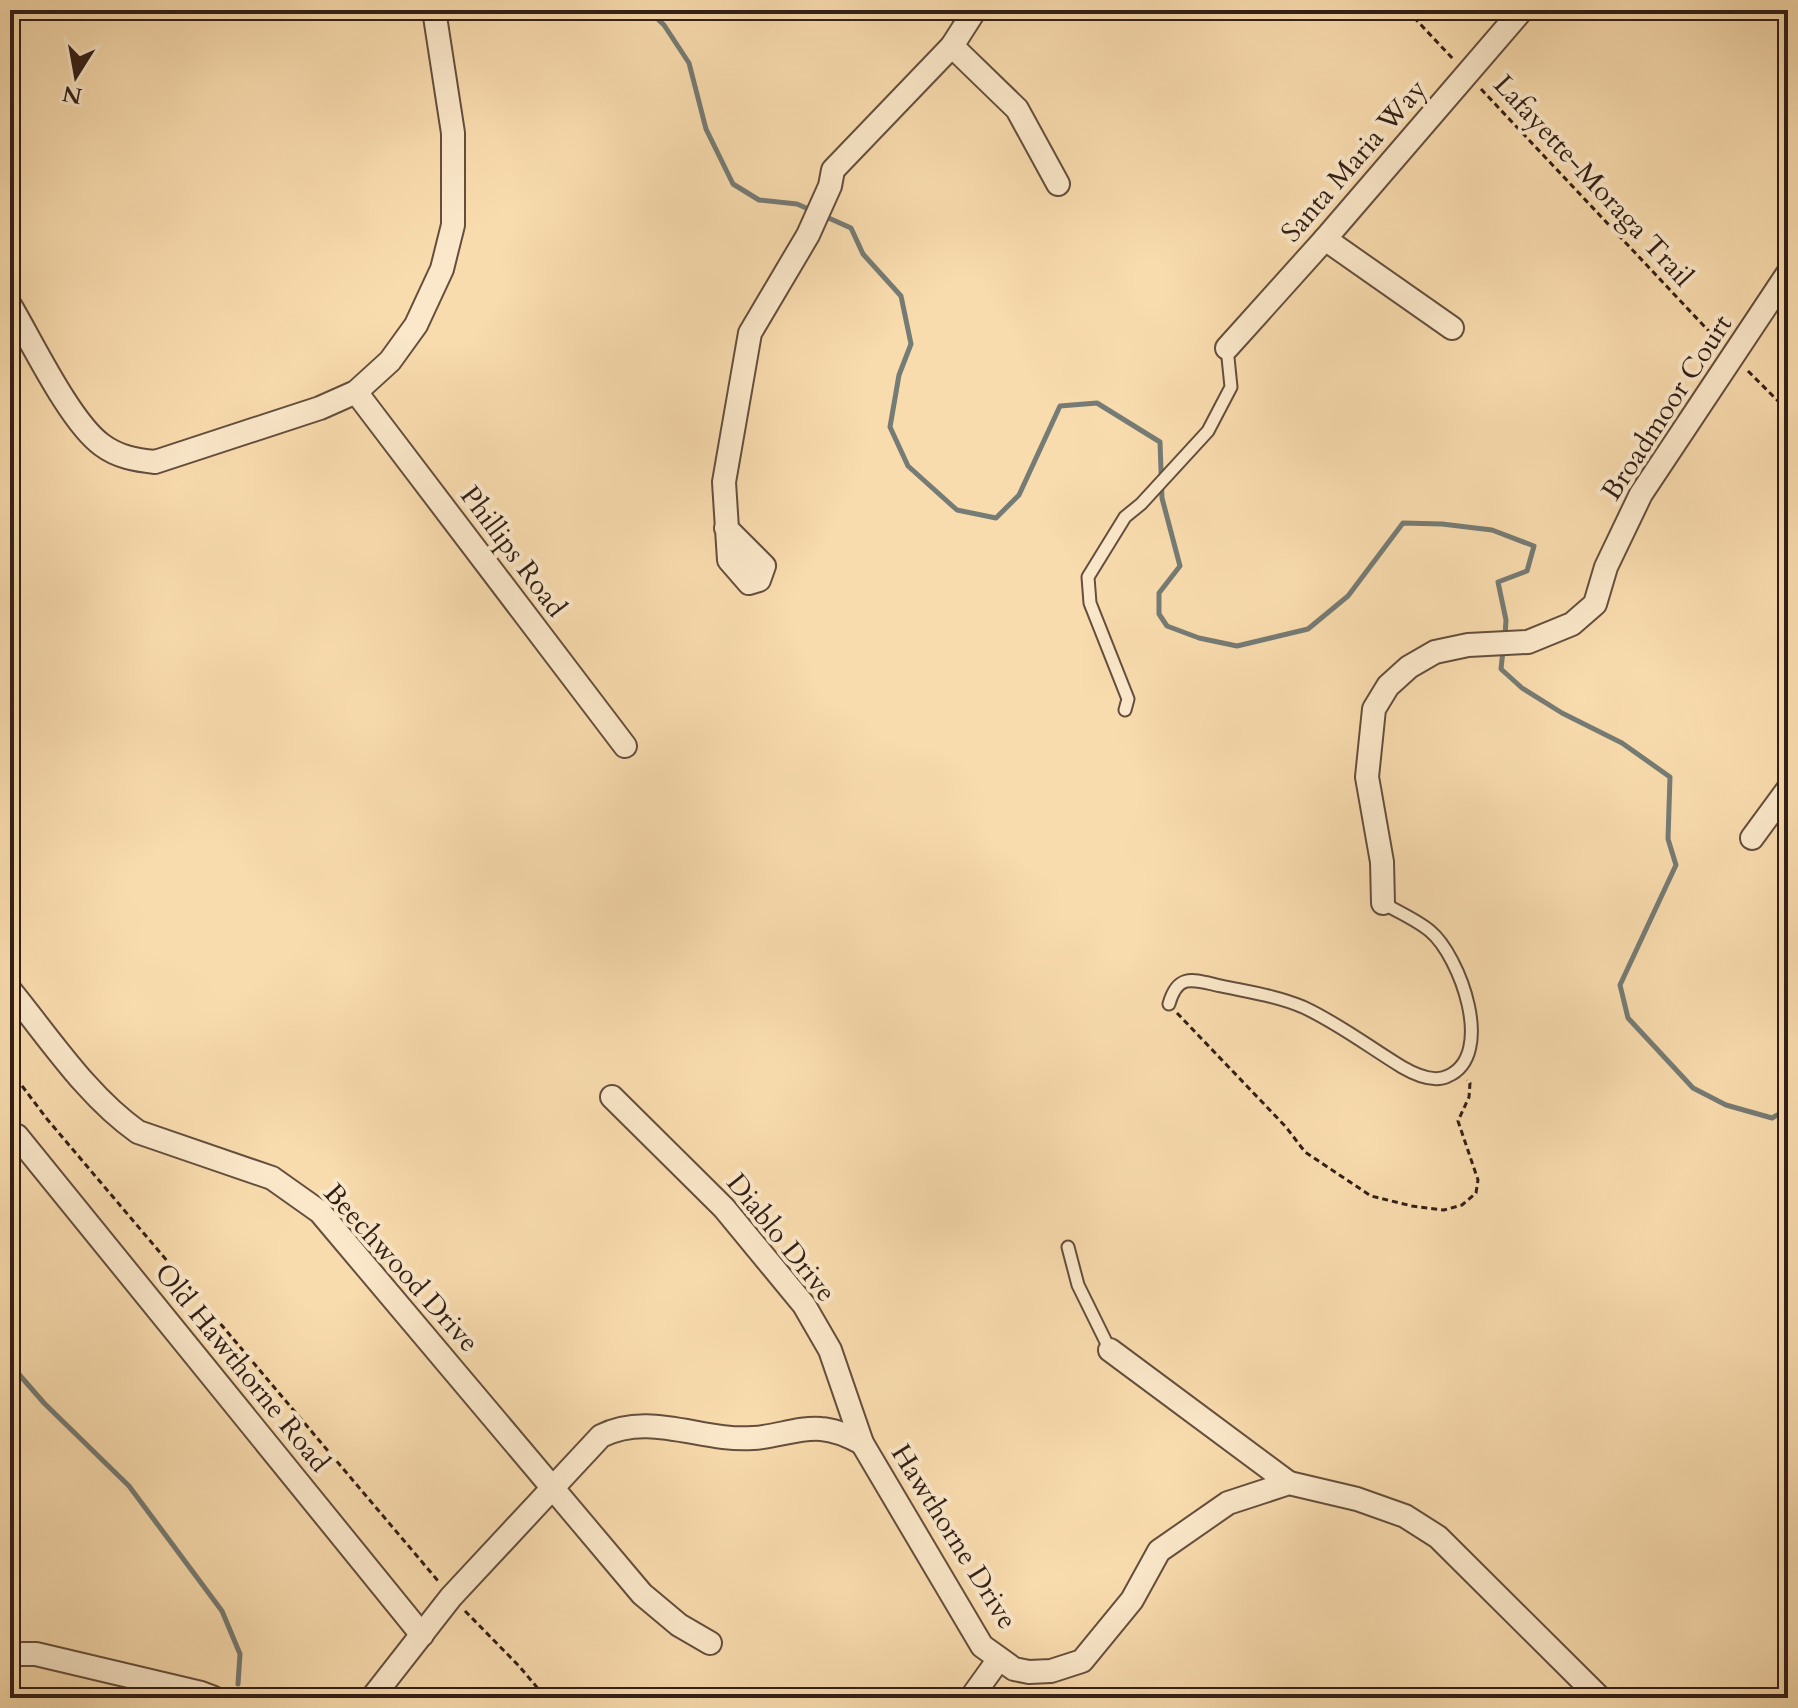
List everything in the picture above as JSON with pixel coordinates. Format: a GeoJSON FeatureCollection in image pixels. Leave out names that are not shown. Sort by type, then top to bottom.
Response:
{"type":"FeatureCollection","features":[{"type":"Feature","properties":{"kind":"street"},"geometry":{"type":"LineString","coordinates":[[10,305],[81,425],[101,445],[134,460],[155,462],[320,408],[356,392],[390,361],[416,325],[442,269],[453,225],[453,133],[434,10]]}},
{"type":"Feature","properties":{"kind":"street"},"geometry":{"type":"LineString","coordinates":[[726,528],[724,482],[750,333],[808,235],[830,186],[833,170],[952,46],[975,10]]}},
{"type":"Feature","properties":{"kind":"street","name":"Santa Maria Way"},"geometry":{"type":"LineString","coordinates":[[1227,348],[1522,10]]}},
{"type":"Feature","properties":{"kind":"street"},"geometry":{"type":"LineString","coordinates":[[952,46],[1017,109],[1058,184]]}},
{"type":"Feature","properties":{"kind":"street"},"geometry":{"type":"LineString","coordinates":[[1325,239],[1452,328]]}},
{"type":"Feature","properties":{"kind":"street","name":"Broadmoor Court"},"geometry":{"type":"LineString","coordinates":[[1383,903],[1382,862],[1367,777],[1374,709],[1388,686],[1409,667],[1435,652],[1468,645],[1528,642],[1572,624],[1595,604],[1606,567],[1641,494],[1788,273]]}},
{"type":"Feature","properties":{"kind":"street","name":"Phillips Road"},"geometry":{"type":"LineString","coordinates":[[356,392],[625,746]]}},
{"type":"Feature","properties":{"kind":"street"},"geometry":{"type":"LineString","coordinates":[[1752,838],[1788,789]]}},
{"type":"Feature","properties":{"kind":"street","name":"Beechwood Drive"},"geometry":{"type":"LineString","coordinates":[[10,990],[90,1089],[120,1120],[138,1132],[272,1178],[320,1212],[642,1594],[679,1625],[710,1643]]}},
{"type":"Feature","properties":{"kind":"street","name":"Diablo Drive"},"geometry":{"type":"LineString","coordinates":[[612,1097],[724,1208],[804,1305],[830,1350],[862,1443]]}},
{"type":"Feature","properties":{"kind":"street","name":"Old Hawthorne Road"},"geometry":{"type":"LineString","coordinates":[[17,1136],[422,1635]]}},
{"type":"Feature","properties":{"kind":"street"},"geometry":{"type":"LineString","coordinates":[[1110,1350],[1289,1483],[1357,1499],[1405,1516],[1438,1537],[1600,1698]]}},
{"type":"Feature","properties":{"kind":"street","name":"Hawthorne Drive"},"geometry":{"type":"LineString","coordinates":[[372,1698],[451,1597],[601,1436],[615,1429],[658,1426],[723,1438],[754,1438],[819,1428],[840,1432],[862,1443],[982,1646],[1014,1669],[1029,1672],[1051,1671],[1082,1661],[1132,1600],[1159,1551],[1228,1503],[1289,1483]]}},
{"type":"Feature","properties":{"kind":"street"},"geometry":{"type":"LineString","coordinates":[[10,1654],[36,1654],[214,1698]]}},
{"type":"Feature","properties":{"kind":"street"},"geometry":{"type":"LineString","coordinates":[[971,1698],[999,1659]]}},
{"type":"Feature","properties":{"kind":"lane"},"geometry":{"type":"LineString","coordinates":[[1125,710],[1128,699],[1090,603],[1088,577],[1125,517],[1141,504],[1208,431],[1231,387],[1227,348]]}},
{"type":"Feature","properties":{"kind":"lane"},"geometry":{"type":"LineString","coordinates":[[1169,1004],[1173,990],[1185,981],[1203,981],[1249,991],[1304,1008],[1383,1053],[1403,1068],[1428,1078],[1448,1076],[1463,1063],[1470,1044],[1472,1021],[1465,989],[1454,963],[1431,932],[1383,903]]}},
{"type":"Feature","properties":{"kind":"lane"},"geometry":{"type":"LineString","coordinates":[[1068,1247],[1078,1285],[1110,1350]]}},
{"type":"Feature","properties":{"kind":"path","name":"Lafayette-Moraga Trail"},"geometry":{"type":"LineString","coordinates":[[1407,10],[1732,356],[1788,411]]}},
{"type":"Feature","properties":{"kind":"path"},"geometry":{"type":"LineString","coordinates":[[1169,1004],[1286,1127],[1305,1152],[1371,1196],[1412,1206],[1444,1210],[1462,1205],[1476,1193],[1478,1180],[1458,1121],[1469,1097],[1470,1083],[1456,1069]]}},
{"type":"Feature","properties":{"kind":"path"},"geometry":{"type":"LineString","coordinates":[[10,1070],[47,1119],[451,1597],[546,1698]]}},
{"type":"Feature","properties":{"kind":"waterway"},"geometry":{"type":"LineString","coordinates":[[648,10],[664,25],[689,63],[706,129],[733,184],[759,200],[797,204],[813,211]]}},
{"type":"Feature","properties":{"kind":"waterway"},"geometry":{"type":"LineString","coordinates":[[822,215],[851,228],[863,254],[901,296],[911,344],[899,375],[890,427],[908,466],[957,510],[996,518],[1019,495],[1060,406],[1097,403],[1160,442],[1162,498],[1180,566],[1159,593],[1159,614],[1167,626],[1199,638],[1237,646],[1308,629],[1348,596],[1403,523],[1442,524],[1492,530],[1534,546],[1527,571],[1498,582],[1506,620],[1505,636]]}},
{"type":"Feature","properties":{"kind":"waterway"},"geometry":{"type":"LineString","coordinates":[[1503,650],[1501,669],[1522,688],[1562,713],[1622,743],[1670,777],[1668,839],[1676,865],[1620,985],[1628,1018],[1693,1088],[1726,1105],[1772,1118],[1788,1109]]}},
{"type":"Feature","properties":{"kind":"waterway"},"geometry":{"type":"LineString","coordinates":[[10,1364],[44,1403],[129,1486],[222,1611],[240,1654],[238,1684]]}}]}
